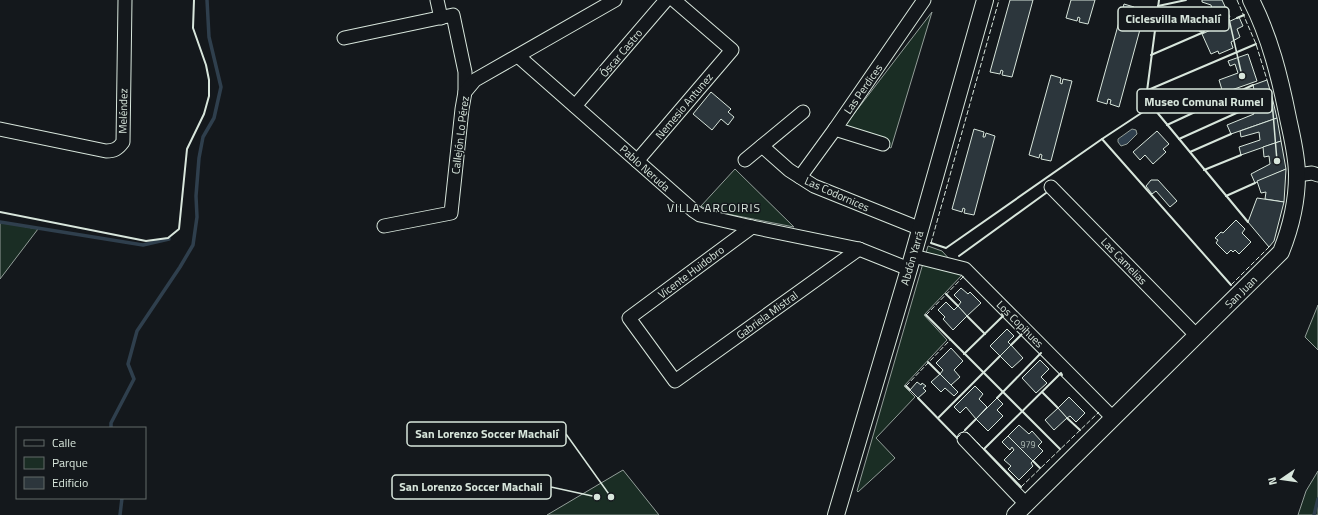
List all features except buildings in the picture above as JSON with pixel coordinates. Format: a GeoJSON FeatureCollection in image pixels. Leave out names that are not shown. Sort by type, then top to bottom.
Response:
{"type":"FeatureCollection","features":[{"type":"Feature","properties":{"kind":"main road","name":"Abdón Yarrá"},"geometry":{"type":"LineString","coordinates":[[836,515],[921,230],[984,0]]}},
{"type":"Feature","properties":{"kind":"main road","name":"San Juan"},"geometry":{"type":"LineString","coordinates":[[1020,509],[1281,252],[1294,215],[1297,175],[1292,137],[1280,79],[1259,16],[1251,0]]}},
{"type":"Feature","properties":{"kind":"street","name":"Meléndez"},"geometry":{"type":"LineString","coordinates":[[0,129],[106,151],[112,151],[118,148],[123,142],[124,0]]}},
{"type":"Feature","properties":{"kind":"street"},"geometry":{"type":"LineString","coordinates":[[437,0],[441,18]]}},
{"type":"Feature","properties":{"kind":"street","name":"Callejón Lo Pérez"},"geometry":{"type":"LineString","coordinates":[[384,226],[451,213],[465,92],[475,80],[614,0]]}},
{"type":"Feature","properties":{"kind":"street","name":"Óscar Castro"},"geometry":{"type":"LineString","coordinates":[[576,106],[666,0]]}},
{"type":"Feature","properties":{"kind":"street","name":"Nemesio Antunez"},"geometry":{"type":"LineString","coordinates":[[637,161],[732,50],[674,0]]}},
{"type":"Feature","properties":{"kind":"street","name":"Las Perdices"},"geometry":{"type":"LineString","coordinates":[[800,177],[835,130],[924,0]]}},
{"type":"Feature","properties":{"kind":"street"},"geometry":{"type":"LineString","coordinates":[[344,38],[453,15],[465,72],[465,92]]}},
{"type":"Feature","properties":{"kind":"street","name":"Pablo Neruda"},"geometry":{"type":"LineString","coordinates":[[518,56],[694,211],[707,217],[859,249],[911,262]]}},
{"type":"Feature","properties":{"kind":"street"},"geometry":{"type":"LineString","coordinates":[[746,160],[803,112]]}},
{"type":"Feature","properties":{"kind":"street"},"geometry":{"type":"LineString","coordinates":[[835,130],[883,144]]}},
{"type":"Feature","properties":{"kind":"street","name":"Las Codornices"},"geometry":{"type":"LineString","coordinates":[[762,146],[800,177],[818,188],[921,230]]}},
{"type":"Feature","properties":{"kind":"street"},"geometry":{"type":"LineString","coordinates":[[1297,175],[1312,173],[1318,175]]}},
{"type":"Feature","properties":{"kind":"street","name":"Las Camelias"},"geometry":{"type":"LineString","coordinates":[[1051,187],[1197,336]]}},
{"type":"Feature","properties":{"kind":"street","name":"Vicente Huidobro"},"geometry":{"type":"LineString","coordinates":[[675,381],[629,318],[752,227]]}},
{"type":"Feature","properties":{"kind":"street","name":"Gabriela Mistral"},"geometry":{"type":"LineString","coordinates":[[675,381],[859,249]]}},
{"type":"Feature","properties":{"kind":"street","name":"Los Copihues"},"geometry":{"type":"LineString","coordinates":[[911,262],[965,269],[1113,418]]}},
{"type":"Feature","properties":{"kind":"street"},"geometry":{"type":"LineString","coordinates":[[964,439],[1020,509]]}},
{"type":"Feature","properties":{"kind":"green space"},"geometry":{"type":"Polygon","coordinates":[[[932,12],[891,148],[840,132],[932,12]]]}},
{"type":"Feature","properties":{"kind":"green space"},"geometry":{"type":"Polygon","coordinates":[[[735,169],[794,227],[707,210],[701,206],[735,169]]]}},
{"type":"Feature","properties":{"kind":"green space"},"geometry":{"type":"Polygon","coordinates":[[[0,222],[38,229],[0,279],[0,222]]]}},
{"type":"Feature","properties":{"kind":"green space"},"geometry":{"type":"Polygon","coordinates":[[[928,246],[942,251],[963,274],[924,315],[947,340],[904,386],[915,397],[876,438],[895,458],[858,492],[857,491],[928,246]]]}},
{"type":"Feature","properties":{"kind":"green space"},"geometry":{"type":"Polygon","coordinates":[[[1318,305],[1318,350],[1305,337],[1318,305]]]}},
{"type":"Feature","properties":{"kind":"green space"},"geometry":{"type":"Polygon","coordinates":[[[623,470],[659,515],[547,515],[623,470]]]}},
{"type":"Feature","properties":{"kind":"green space"},"geometry":{"type":"Polygon","coordinates":[[[1318,471],[1318,515],[1298,515],[1306,491],[1318,471]]]}},
{"type":"Feature","properties":{"kind":"water"},"geometry":{"type":"Polygon","coordinates":[[[1132,129],[1136,130],[1137,134],[1127,144],[1121,146],[1118,139],[1132,129]]]}},
{"type":"Feature","properties":{"kind":"waterway"},"geometry":{"type":"LineString","coordinates":[[111,427],[111,423],[134,379],[128,364],[137,331],[193,245],[197,217],[196,196],[199,158],[203,137],[214,118],[221,87],[209,37],[207,0]]}},
{"type":"Feature","properties":{"kind":"waterway"},"geometry":{"type":"LineString","coordinates":[[0,222],[143,245],[169,239]]}},
{"type":"Feature","properties":{"kind":"waterway"},"geometry":{"type":"LineString","coordinates":[[120,515],[122,499]]}},
{"type":"Feature","properties":{"kind":"waterway"},"geometry":{"type":"LineString","coordinates":[[1314,515],[1318,499]]}},
{"type":"Feature","properties":{"kind":"fence"},"geometry":{"type":"LineString","coordinates":[[931,243],[999,0]]}},
{"type":"Feature","properties":{"kind":"fence"},"geometry":{"type":"LineString","coordinates":[[1237,0],[1256,44],[1267,80]]}},
{"type":"Feature","properties":{"kind":"fence"},"geometry":{"type":"LineString","coordinates":[[1231,285],[1269,247]]}},
{"type":"Feature","properties":{"kind":"fence"},"geometry":{"type":"LineString","coordinates":[[926,315],[965,275]]}},
{"type":"Feature","properties":{"kind":"fence"},"geometry":{"type":"LineString","coordinates":[[906,386],[950,340]]}},
{"type":"Feature","properties":{"kind":"fence"},"geometry":{"type":"LineString","coordinates":[[1021,487],[1099,412]]}},
{"type":"Feature","properties":{"kind":"fence"},"geometry":{"type":"LineString","coordinates":[[957,438],[965,430],[984,449]]}},
{"type":"Feature","properties":{"kind":"wall"},"geometry":{"type":"LineString","coordinates":[[0,212],[146,241],[168,238],[179,229],[187,149],[204,114],[209,96],[209,80],[206,65],[193,28],[194,0]]}},
{"type":"Feature","properties":{"kind":"wall"},"geometry":{"type":"LineString","coordinates":[[1147,91],[1159,0]]}},
{"type":"Feature","properties":{"kind":"wall"},"geometry":{"type":"LineString","coordinates":[[1158,6],[1186,0]]}},
{"type":"Feature","properties":{"kind":"wall"},"geometry":{"type":"LineString","coordinates":[[1237,18],[1244,15]]}},
{"type":"Feature","properties":{"kind":"wall"},"geometry":{"type":"LineString","coordinates":[[1151,55],[1204,32]]}},
{"type":"Feature","properties":{"kind":"wall"},"geometry":{"type":"LineString","coordinates":[[1248,222],[1141,93],[1256,44]]}},
{"type":"Feature","properties":{"kind":"wall"},"geometry":{"type":"LineString","coordinates":[[1167,125],[1253,85]]}},
{"type":"Feature","properties":{"kind":"wall"},"geometry":{"type":"LineString","coordinates":[[1152,106],[1102,139],[1231,285]]}},
{"type":"Feature","properties":{"kind":"wall"},"geometry":{"type":"LineString","coordinates":[[1179,139],[1252,106]]}},
{"type":"Feature","properties":{"kind":"wall"},"geometry":{"type":"LineString","coordinates":[[1190,152],[1231,134]]}},
{"type":"Feature","properties":{"kind":"wall"},"geometry":{"type":"LineString","coordinates":[[931,243],[946,248],[1102,139]]}},
{"type":"Feature","properties":{"kind":"wall"},"geometry":{"type":"LineString","coordinates":[[1204,170],[1241,155]]}},
{"type":"Feature","properties":{"kind":"wall"},"geometry":{"type":"LineString","coordinates":[[1226,196],[1255,183]]}},
{"type":"Feature","properties":{"kind":"wall"},"geometry":{"type":"LineString","coordinates":[[959,256],[1046,193]]}},
{"type":"Feature","properties":{"kind":"wall"},"geometry":{"type":"LineString","coordinates":[[946,294],[958,306]]}},
{"type":"Feature","properties":{"kind":"wall"},"geometry":{"type":"LineString","coordinates":[[964,354],[1004,315],[1002,314]]}},
{"type":"Feature","properties":{"kind":"wall"},"geometry":{"type":"LineString","coordinates":[[926,315],[1060,449]]}},
{"type":"Feature","properties":{"kind":"wall"},"geometry":{"type":"LineString","coordinates":[[967,316],[985,334]]}},
{"type":"Feature","properties":{"kind":"wall"},"geometry":{"type":"LineString","coordinates":[[1011,345],[1022,334]]}},
{"type":"Feature","properties":{"kind":"wall"},"geometry":{"type":"LineString","coordinates":[[997,398],[1041,353]]}},
{"type":"Feature","properties":{"kind":"wall"},"geometry":{"type":"LineString","coordinates":[[938,418],[1000,356]]}},
{"type":"Feature","properties":{"kind":"wall"},"geometry":{"type":"LineString","coordinates":[[928,362],[940,374]]}},
{"type":"Feature","properties":{"kind":"wall"},"geometry":{"type":"LineString","coordinates":[[1021,487],[984,449],[1061,373],[1062,375]]}},
{"type":"Feature","properties":{"kind":"wall"},"geometry":{"type":"LineString","coordinates":[[906,386],[910,390]]}},
{"type":"Feature","properties":{"kind":"wall"},"geometry":{"type":"LineString","coordinates":[[1042,392],[1058,408]]}},
{"type":"Feature","properties":{"kind":"wall"},"geometry":{"type":"LineString","coordinates":[[918,398],[957,438]]}},
{"type":"Feature","properties":{"kind":"wall"},"geometry":{"type":"LineString","coordinates":[[1067,418],[1080,430]]}},
{"type":"Feature","properties":{"kind":"wall"},"geometry":{"type":"LineString","coordinates":[[965,430],[976,419]]}},
{"type":"Feature","properties":{"kind":"wall"},"geometry":{"type":"LineString","coordinates":[[1033,461],[1040,468]]}},
{"type":"Feature","properties":{"kind":"place","name":"Ciclesvilla Machalí"},"geometry":{"type":"Point","coordinates":[1242,76]}},
{"type":"Feature","properties":{"kind":"place","name":"Museo Comunal Rumel"},"geometry":{"type":"Point","coordinates":[1277,161]}},
{"type":"Feature","properties":{"kind":"place","name":"San Lorenzo Soccer Machali"},"geometry":{"type":"Point","coordinates":[597,497]}},
{"type":"Feature","properties":{"kind":"place","name":"San Lorenzo Soccer Machalí"},"geometry":{"type":"Point","coordinates":[611,497]}},
{"type":"Feature","properties":{"kind":"district","name":"VILLA ARCOIRIS"},"geometry":{"type":"Point","coordinates":[714,207]}}]}
